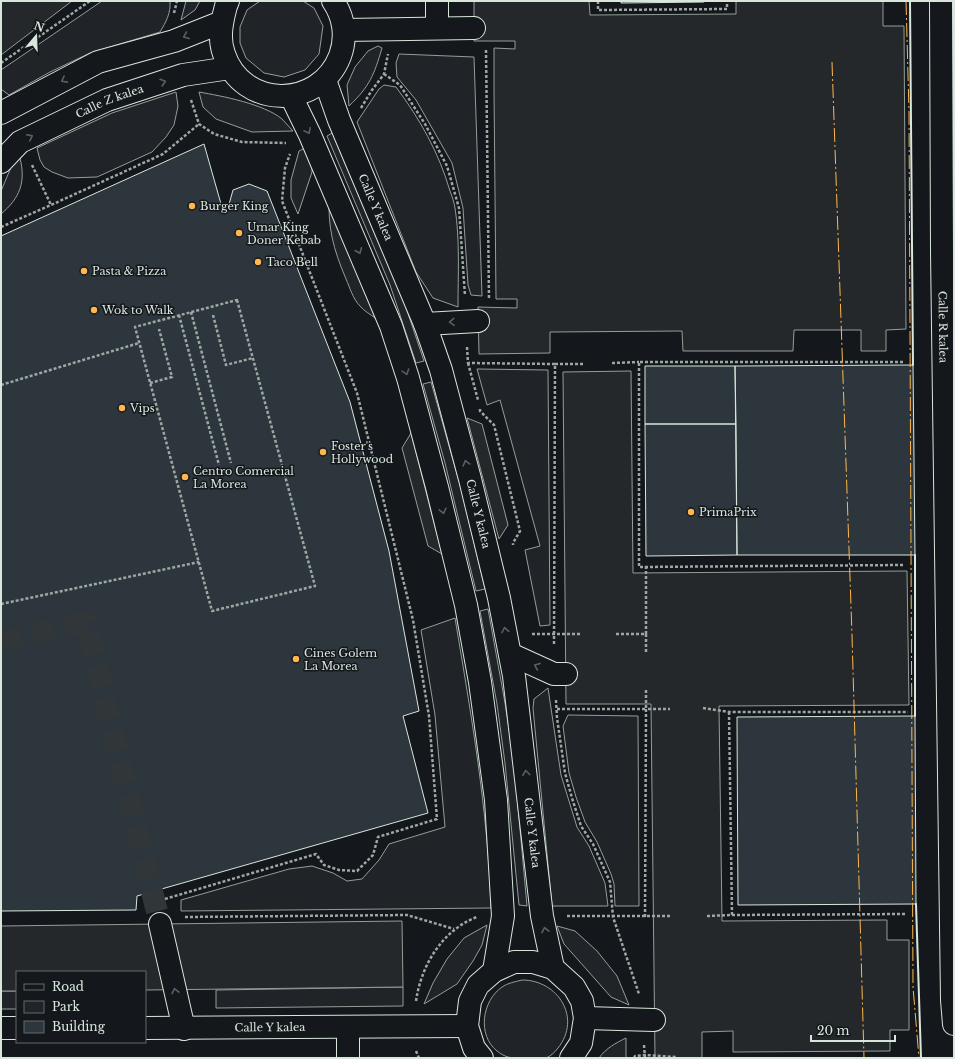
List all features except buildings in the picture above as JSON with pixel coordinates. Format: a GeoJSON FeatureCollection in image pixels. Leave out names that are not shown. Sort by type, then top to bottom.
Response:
{"type":"FeatureCollection","features":[{"type":"Feature","properties":{"kind":"street"},"geometry":{"type":"LineString","coordinates":[[228,1],[222,22],[221,38],[224,54],[230,68],[242,81],[257,91],[273,96],[291,96],[309,91],[325,80],[336,66],[343,48],[344,30],[339,10],[333,1]]}},
{"type":"Feature","properties":{"kind":"street"},"geometry":{"type":"LineString","coordinates":[[437,1],[437,28]]}},
{"type":"Feature","properties":{"kind":"street","name":"Calle R kalea"},"geometry":{"type":"LineString","coordinates":[[941,1],[948,29],[948,252],[954,1024]]}},
{"type":"Feature","properties":{"kind":"street"},"geometry":{"type":"LineString","coordinates":[[1,113],[98,62],[174,41],[222,22]]}},
{"type":"Feature","properties":{"kind":"street"},"geometry":{"type":"LineString","coordinates":[[344,30],[474,28]]}},
{"type":"Feature","properties":{"kind":"street","name":"Calle Z kalea"},"geometry":{"type":"LineString","coordinates":[[1,162],[20,142],[107,100],[183,75],[230,68]]}},
{"type":"Feature","properties":{"kind":"street","name":"Calle Y kalea"},"geometry":{"type":"LineString","coordinates":[[325,80],[339,120],[425,324],[441,370],[470,479],[499,598],[514,676],[542,916],[553,968]]}},
{"type":"Feature","properties":{"kind":"street"},"geometry":{"type":"LineString","coordinates":[[291,96],[310,135],[391,326],[408,378],[434,472],[466,605],[480,682],[496,800],[502,916],[494,971]]}},
{"type":"Feature","properties":{"kind":"street"},"geometry":{"type":"LineString","coordinates":[[425,324],[478,321]]}},
{"type":"Feature","properties":{"kind":"street"},"geometry":{"type":"LineString","coordinates":[[510,654],[554,674],[566,674]]}},
{"type":"Feature","properties":{"kind":"street"},"geometry":{"type":"LineString","coordinates":[[169,921],[184,1029]]}},
{"type":"Feature","properties":{"kind":"street"},"geometry":{"type":"LineString","coordinates":[[482,1058],[474,1048],[467,1026],[470,1001],[478,985],[494,971],[514,962],[533,962],[553,968],[574,987],[582,1001],[585,1018],[581,1043],[571,1058]]}},
{"type":"Feature","properties":{"kind":"street"},"geometry":{"type":"LineString","coordinates":[[585,1018],[654,1020]]}},
{"type":"Feature","properties":{"kind":"street","name":"Calle Y kalea"},"geometry":{"type":"LineString","coordinates":[[146,1028],[184,1029],[467,1026]]}},
{"type":"Feature","properties":{"kind":"street"},"geometry":{"type":"LineString","coordinates":[[348,1027],[348,1058]]}},
{"type":"Feature","properties":{"kind":"street"},"geometry":{"type":"LineString","coordinates":[[1,1028],[16,1028]]}},
{"type":"Feature","properties":{"kind":"path"},"geometry":{"type":"LineString","coordinates":[[1,63],[90,1]]}},
{"type":"Feature","properties":{"kind":"path"},"geometry":{"type":"LineString","coordinates":[[598,1],[598,10],[727,9],[727,1]]}},
{"type":"Feature","properties":{"kind":"path"},"geometry":{"type":"LineString","coordinates":[[360,110],[384,74],[389,49]]}},
{"type":"Feature","properties":{"kind":"path"},"geometry":{"type":"LineString","coordinates":[[486,49],[489,301]]}},
{"type":"Feature","properties":{"kind":"path"},"geometry":{"type":"LineString","coordinates":[[384,74],[400,85],[425,124],[447,166],[459,208],[465,300]]}},
{"type":"Feature","properties":{"kind":"path"},"geometry":{"type":"LineString","coordinates":[[190,97],[199,124],[214,134],[242,142],[294,144]]}},
{"type":"Feature","properties":{"kind":"path"},"geometry":{"type":"LineString","coordinates":[[1,227],[163,154],[199,124]]}},
{"type":"Feature","properties":{"kind":"path"},"geometry":{"type":"LineString","coordinates":[[161,900],[316,854],[324,864],[339,870],[357,872],[373,855],[378,837],[437,819],[429,716],[412,620],[357,393],[282,201],[285,168],[291,150]]}},
{"type":"Feature","properties":{"kind":"path"},"geometry":{"type":"LineString","coordinates":[[32,164],[51,205]]}},
{"type":"Feature","properties":{"kind":"path"},"geometry":{"type":"LineString","coordinates":[[237,300],[315,586],[212,611],[134,327],[191,312],[237,300]]}},
{"type":"Feature","properties":{"kind":"path"},"geometry":{"type":"LineString","coordinates":[[191,312],[231,463]]}},
{"type":"Feature","properties":{"kind":"path"},"geometry":{"type":"LineString","coordinates":[[179,315],[219,465]]}},
{"type":"Feature","properties":{"kind":"path"},"geometry":{"type":"LineString","coordinates":[[212,315],[226,365],[253,358]]}},
{"type":"Feature","properties":{"kind":"path"},"geometry":{"type":"LineString","coordinates":[[150,383],[172,377],[159,329]]}},
{"type":"Feature","properties":{"kind":"path"},"geometry":{"type":"LineString","coordinates":[[1,385],[139,343]]}},
{"type":"Feature","properties":{"kind":"path"},"geometry":{"type":"LineString","coordinates":[[467,345],[468,364],[480,411],[494,425],[520,531],[513,543],[514,550]]}},
{"type":"Feature","properties":{"kind":"path"},"geometry":{"type":"LineString","coordinates":[[639,362],[639,567],[903,565]]}},
{"type":"Feature","properties":{"kind":"path"},"geometry":{"type":"LineString","coordinates":[[612,363],[903,362]]}},
{"type":"Feature","properties":{"kind":"path"},"geometry":{"type":"LineString","coordinates":[[468,364],[584,364]]}},
{"type":"Feature","properties":{"kind":"path"},"geometry":{"type":"LineString","coordinates":[[554,648],[555,364]]}},
{"type":"Feature","properties":{"kind":"path"},"geometry":{"type":"LineString","coordinates":[[1,604],[198,562]]}},
{"type":"Feature","properties":{"kind":"path"},"geometry":{"type":"LineString","coordinates":[[646,566],[646,653]]}},
{"type":"Feature","properties":{"kind":"path"},"geometry":{"type":"LineString","coordinates":[[529,627],[531,634],[580,634]]}},
{"type":"Feature","properties":{"kind":"path"},"geometry":{"type":"LineString","coordinates":[[616,634],[646,634]]}},
{"type":"Feature","properties":{"kind":"path"},"geometry":{"type":"LineString","coordinates":[[645,916],[646,688]]}},
{"type":"Feature","properties":{"kind":"path"},"geometry":{"type":"LineString","coordinates":[[556,696],[565,773],[570,792],[581,826],[593,844],[610,882],[613,917],[641,1000]]}},
{"type":"Feature","properties":{"kind":"path"},"geometry":{"type":"LineString","coordinates":[[704,708],[729,712],[908,712]]}},
{"type":"Feature","properties":{"kind":"path"},"geometry":{"type":"LineString","coordinates":[[557,709],[670,709]]}},
{"type":"Feature","properties":{"kind":"path"},"geometry":{"type":"LineString","coordinates":[[729,712],[732,915]]}},
{"type":"Feature","properties":{"kind":"path"},"geometry":{"type":"LineString","coordinates":[[174,896],[175,903]]}},
{"type":"Feature","properties":{"kind":"path"},"geometry":{"type":"LineString","coordinates":[[169,921],[407,914],[454,929]]}},
{"type":"Feature","properties":{"kind":"path"},"geometry":{"type":"LineString","coordinates":[[707,916],[906,914]]}},
{"type":"Feature","properties":{"kind":"path"},"geometry":{"type":"LineString","coordinates":[[563,916],[671,916]]}},
{"type":"Feature","properties":{"kind":"path"},"geometry":{"type":"LineString","coordinates":[[415,1008],[418,990],[426,965],[439,947],[454,929],[475,918],[482,917]]}},
{"type":"Feature","properties":{"kind":"path"},"geometry":{"type":"LineString","coordinates":[[634,1058],[635,1056],[645,1055],[676,1057]]}},
{"type":"Feature","properties":{"kind":"green space"},"geometry":{"type":"Polygon","coordinates":[[[102,1],[170,1],[170,10],[160,32],[90,53],[50,72],[9,95],[1,89],[1,70],[102,1]]]}},
{"type":"Feature","properties":{"kind":"green space"},"geometry":{"type":"Polygon","coordinates":[[[186,1],[200,1],[195,10],[181,20],[186,1]]]}},
{"type":"Feature","properties":{"kind":"green space"},"geometry":{"type":"Polygon","coordinates":[[[260,1],[303,1],[314,8],[323,26],[319,54],[305,70],[284,77],[264,73],[246,58],[240,43],[240,27],[247,10],[260,1]]]}},
{"type":"Feature","properties":{"kind":"green space"},"geometry":{"type":"Polygon","coordinates":[[[378,46],[382,48],[370,80],[367,86],[349,106],[347,85],[355,67],[368,51],[378,46]]]}},
{"type":"Feature","properties":{"kind":"green space"},"geometry":{"type":"Polygon","coordinates":[[[399,54],[474,57],[482,296],[471,295],[468,285],[463,208],[452,163],[416,100],[397,77],[396,63],[399,54]]]}},
{"type":"Feature","properties":{"kind":"green space"},"geometry":{"type":"Polygon","coordinates":[[[384,85],[396,87],[413,111],[428,137],[446,177],[455,208],[458,232],[458,307],[433,298],[416,272],[357,122],[379,89],[384,85]]]}},
{"type":"Feature","properties":{"kind":"green space"},"geometry":{"type":"Polygon","coordinates":[[[176,92],[178,106],[174,125],[166,137],[152,152],[97,177],[68,178],[52,172],[44,167],[40,160],[37,148],[112,113],[176,92]]]}},
{"type":"Feature","properties":{"kind":"green space"},"geometry":{"type":"Polygon","coordinates":[[[199,92],[242,101],[265,109],[282,119],[293,131],[252,132],[216,119],[203,107],[199,92]]]}},
{"type":"Feature","properties":{"kind":"green space"},"geometry":{"type":"Polygon","coordinates":[[[334,132],[394,272],[424,361],[416,363],[390,285],[327,136],[334,132]]]}},
{"type":"Feature","properties":{"kind":"green space"},"geometry":{"type":"Polygon","coordinates":[[[305,148],[312,162],[312,172],[298,214],[291,198],[291,180],[299,151],[305,148]]]}},
{"type":"Feature","properties":{"kind":"green space"},"geometry":{"type":"Polygon","coordinates":[[[20,158],[22,167],[22,182],[20,189],[13,202],[1,214],[1,191],[12,165],[20,158]]]}},
{"type":"Feature","properties":{"kind":"green space"},"geometry":{"type":"Polygon","coordinates":[[[329,195],[375,318],[363,309],[355,300],[341,268],[332,238],[329,218],[329,195]]]}},
{"type":"Feature","properties":{"kind":"green space"},"geometry":{"type":"Polygon","coordinates":[[[477,369],[548,370],[550,625],[540,626],[525,550],[540,546],[500,400],[487,405],[477,369]]]}},
{"type":"Feature","properties":{"kind":"green space"},"geometry":{"type":"Polygon","coordinates":[[[431,382],[462,492],[485,589],[476,591],[445,463],[423,384],[431,382]]]}},
{"type":"Feature","properties":{"kind":"green space"},"geometry":{"type":"Polygon","coordinates":[[[488,609],[514,763],[527,906],[519,905],[505,763],[497,704],[480,611],[488,609]]]}},
{"type":"Feature","properties":{"kind":"green space"},"geometry":{"type":"Polygon","coordinates":[[[455,618],[483,798],[491,908],[181,911],[181,900],[289,869],[312,866],[333,873],[347,881],[362,879],[379,860],[389,844],[445,827],[435,715],[421,630],[455,618]]]}},
{"type":"Feature","properties":{"kind":"green space"},"geometry":{"type":"Polygon","coordinates":[[[548,688],[561,775],[577,827],[589,846],[605,883],[608,906],[552,906],[533,708],[534,699],[548,688]]]}},
{"type":"Feature","properties":{"kind":"green space"},"geometry":{"type":"Polygon","coordinates":[[[568,715],[638,716],[639,906],[615,906],[614,884],[611,874],[597,842],[585,822],[569,773],[563,726],[568,715]]]}},
{"type":"Feature","properties":{"kind":"green space"},"geometry":{"type":"Polygon","coordinates":[[[487,925],[482,945],[457,984],[424,1004],[433,983],[447,959],[464,938],[487,925]]]}},
{"type":"Feature","properties":{"kind":"green space"},"geometry":{"type":"Polygon","coordinates":[[[557,926],[575,931],[597,951],[617,976],[629,1005],[611,997],[564,944],[557,926]]]}},
{"type":"Feature","properties":{"kind":"green space"},"geometry":{"type":"Polygon","coordinates":[[[522,980],[535,982],[546,986],[556,994],[567,1013],[568,1025],[565,1036],[556,1051],[546,1058],[507,1057],[497,1051],[487,1036],[484,1018],[486,1009],[495,993],[502,987],[522,980]]]}},
{"type":"Feature","properties":{"kind":"green space"},"geometry":{"type":"Polygon","coordinates":[[[403,987],[403,1006],[216,1008],[216,990],[403,987]]]}},
{"type":"Feature","properties":{"kind":"green space"},"geometry":{"type":"Polygon","coordinates":[[[1,991],[16,991],[16,1009],[1,1009],[1,991]]]}},
{"type":"Feature","properties":{"kind":"green space"},"geometry":{"type":"Polygon","coordinates":[[[626,1038],[626,1058],[599,1058],[608,1049],[626,1038]]]}},
{"type":"Feature","properties":{"kind":"shaded area"},"geometry":{"type":"Polygon","coordinates":[[[1,1],[72,1],[1,55],[1,1]]]}},
{"type":"Feature","properties":{"kind":"shaded area"},"geometry":{"type":"Polygon","coordinates":[[[474,1],[589,1],[590,15],[736,14],[736,1],[883,1],[883,26],[904,26],[906,329],[886,330],[886,351],[861,351],[861,330],[794,330],[793,351],[683,351],[682,331],[550,332],[550,353],[479,354],[478,307],[517,308],[517,299],[496,299],[494,90],[494,48],[515,49],[515,41],[474,41],[474,1]]]}},
{"type":"Feature","properties":{"kind":"shaded area"},"geometry":{"type":"Polygon","coordinates":[[[631,371],[633,573],[907,571],[909,705],[719,706],[722,921],[887,920],[887,940],[909,940],[909,1030],[890,1030],[890,1051],[733,1052],[733,1031],[702,1032],[702,1058],[655,1058],[651,704],[566,704],[563,372],[631,371]]]}},
{"type":"Feature","properties":{"kind":"shaded area"},"geometry":{"type":"Polygon","coordinates":[[[467,418],[482,424],[508,525],[499,539],[467,418]]]}},
{"type":"Feature","properties":{"kind":"shaded area"},"geometry":{"type":"Polygon","coordinates":[[[411,433],[442,554],[428,546],[402,448],[411,433]]]}},
{"type":"Feature","properties":{"kind":"shaded area"},"geometry":{"type":"Polygon","coordinates":[[[402,921],[403,987],[146,990],[146,971],[16,971],[16,991],[1,991],[1,926],[402,921]]]}},
{"type":"Feature","properties":{"kind":"tunnel"},"geometry":{"type":"LineString","coordinates":[[1,641],[86,622],[160,924]]}},
{"type":"Feature","properties":{"kind":"wall"},"geometry":{"type":"LineString","coordinates":[[910,1],[913,365]]}},
{"type":"Feature","properties":{"kind":"wall"},"geometry":{"type":"LineString","coordinates":[[915,555],[915,716]]}},
{"type":"Feature","properties":{"kind":"wall"},"geometry":{"type":"LineString","coordinates":[[916,904],[921,1058]]}},
{"type":"Feature","properties":{"kind":"power"},"geometry":{"type":"LineString","coordinates":[[906,1],[909,112],[913,987],[919,1058]]}},
{"type":"Feature","properties":{"kind":"power"},"geometry":{"type":"LineString","coordinates":[[832,62],[852,635],[864,1058]]}},
{"type":"Feature","properties":{"kind":"place","name":"Burger King"},"geometry":{"type":"Point","coordinates":[192,206]}},
{"type":"Feature","properties":{"kind":"place","name":"Umar King Doner Kebab"},"geometry":{"type":"Point","coordinates":[239,233]}},
{"type":"Feature","properties":{"kind":"place","name":"Taco Bell"},"geometry":{"type":"Point","coordinates":[258,262]}},
{"type":"Feature","properties":{"kind":"place","name":"Pasta & Pizza"},"geometry":{"type":"Point","coordinates":[84,271]}},
{"type":"Feature","properties":{"kind":"place","name":"Wok to Walk"},"geometry":{"type":"Point","coordinates":[94,310]}},
{"type":"Feature","properties":{"kind":"place","name":"Vips"},"geometry":{"type":"Point","coordinates":[122,408]}},
{"type":"Feature","properties":{"kind":"place","name":"Foster's Hollywood"},"geometry":{"type":"Point","coordinates":[323,452]}},
{"type":"Feature","properties":{"kind":"place","name":"Centro Comercial La Morea"},"geometry":{"type":"Point","coordinates":[185,477]}},
{"type":"Feature","properties":{"kind":"place","name":"PrimaPrix"},"geometry":{"type":"Point","coordinates":[691,512]}},
{"type":"Feature","properties":{"kind":"place","name":"Cines Golem La Morea"},"geometry":{"type":"Point","coordinates":[296,659]}}]}
